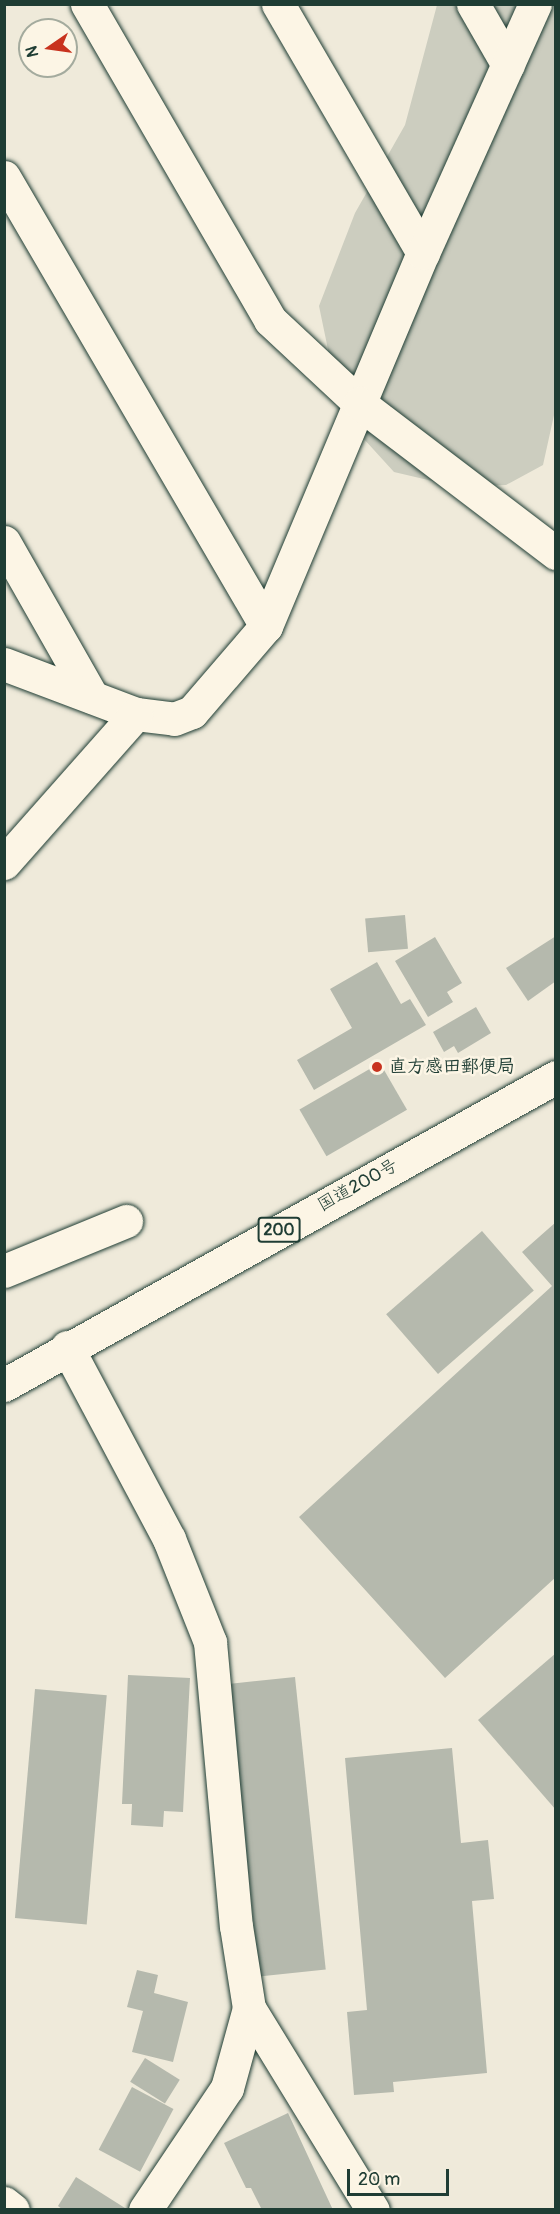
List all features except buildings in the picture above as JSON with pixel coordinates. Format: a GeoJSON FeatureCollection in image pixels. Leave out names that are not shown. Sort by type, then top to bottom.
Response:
{"type":"FeatureCollection","features":[{"type":"Feature","properties":{"kind":"main road"},"geometry":{"type":"LineString","coordinates":[[87,4],[270,320],[359,403],[555,553]]}},
{"type":"Feature","properties":{"kind":"main road"},"geometry":{"type":"LineString","coordinates":[[278,4],[423,253]]}},
{"type":"Feature","properties":{"kind":"main road"},"geometry":{"type":"LineString","coordinates":[[473,4],[508,65]]}},
{"type":"Feature","properties":{"kind":"main road"},"geometry":{"type":"LineString","coordinates":[[4,664],[136,714],[174,719],[192,712],[266,626],[423,253],[535,4]]}},
{"type":"Feature","properties":{"kind":"main road"},"geometry":{"type":"LineString","coordinates":[[4,177],[266,626]]}},
{"type":"Feature","properties":{"kind":"main road"},"geometry":{"type":"LineString","coordinates":[[4,542],[92,697]]}},
{"type":"Feature","properties":{"kind":"main road"},"geometry":{"type":"LineString","coordinates":[[4,863],[136,714]]}},
{"type":"Feature","properties":{"kind":"main road","name":"国道200号"},"geometry":{"type":"LineString","coordinates":[[4,1385],[67,1347],[555,1077]]}},
{"type":"Feature","properties":{"kind":"main road"},"geometry":{"type":"LineString","coordinates":[[7,1258],[126,1221]]}},
{"type":"Feature","properties":{"kind":"main road"},"geometry":{"type":"LineString","coordinates":[[67,1347],[169,1539],[210,1642],[236,1926],[249,2008],[373,2210]]}},
{"type":"Feature","properties":{"kind":"main road"},"geometry":{"type":"LineString","coordinates":[[145,2210],[227,2088],[249,2008]]}},
{"type":"Feature","properties":{"kind":"main road"},"geometry":{"type":"LineString","coordinates":[[4,2203],[13,2210]]}},
{"type":"Feature","properties":{"kind":"shaded area"},"geometry":{"type":"Polygon","coordinates":[[[437,5],[555,5],[556,406],[543,465],[506,485],[458,487],[394,472],[363,438],[331,364],[319,306],[355,213],[405,125],[437,5]]]}},
{"type":"Feature","properties":{"kind":"place","name":"直方感田郵便局"},"geometry":{"type":"Point","coordinates":[377,1067]}}]}
